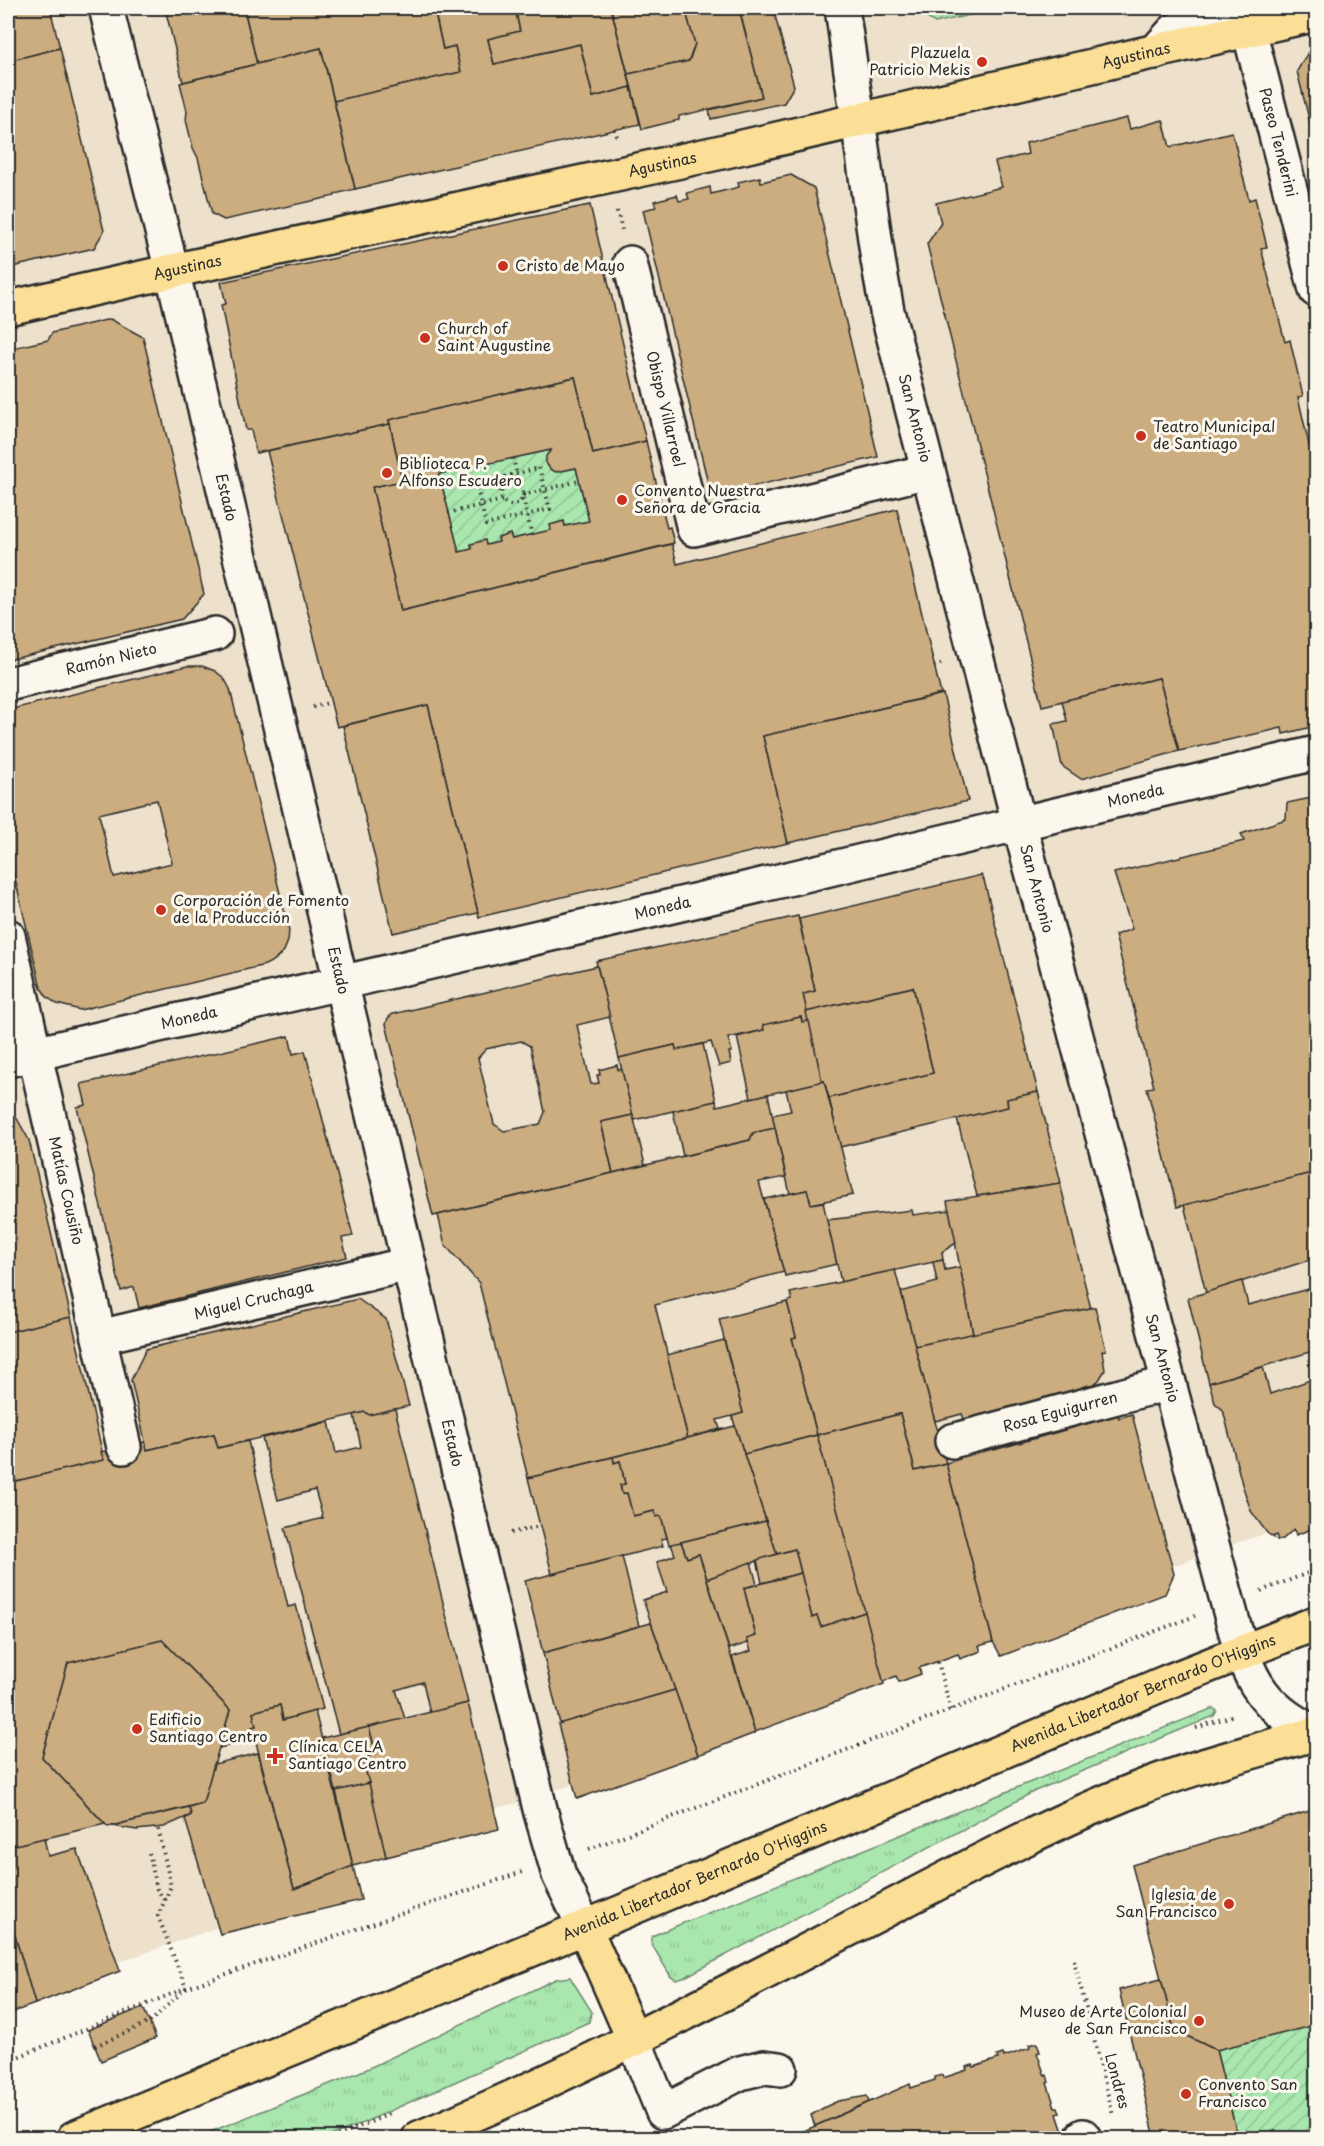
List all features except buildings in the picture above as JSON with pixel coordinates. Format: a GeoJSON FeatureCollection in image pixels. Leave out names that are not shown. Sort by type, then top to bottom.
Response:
{"type":"FeatureCollection","features":[{"type":"Feature","properties":{"kind":"main road","name":"Agustinas"},"geometry":{"type":"LineString","coordinates":[[8,308],[172,270],[857,121],[1155,52],[1250,19],[1317,14]]}},
{"type":"Feature","properties":{"kind":"main road","name":"Avenida Libertador Bernardo O'Higgins"},"geometry":{"type":"LineString","coordinates":[[74,2139],[585,1928],[1167,1682],[1317,1623]]}},
{"type":"Feature","properties":{"kind":"main road"},"geometry":{"type":"LineString","coordinates":[[419,2139],[495,2107],[634,2040],[1027,1838],[1137,1789],[1197,1768],[1316,1733]]}},
{"type":"Feature","properties":{"kind":"main road"},"geometry":{"type":"LineString","coordinates":[[585,1928],[634,2040]]}},
{"type":"Feature","properties":{"kind":"street","name":"Estado"},"geometry":{"type":"LineString","coordinates":[[106,8],[172,270],[341,983],[555,1862],[585,1928]]}},
{"type":"Feature","properties":{"kind":"street","name":"San Antonio"},"geometry":{"type":"LineString","coordinates":[[842,8],[887,311],[1019,823],[1228,1605],[1241,1652],[1254,1680],[1272,1705],[1295,1724],[1316,1733]]}},
{"type":"Feature","properties":{"kind":"street","name":"Paseo Tenderini"},"geometry":{"type":"LineString","coordinates":[[1250,19],[1317,290]]}},
{"type":"Feature","properties":{"kind":"street","name":"Obispo Villarroel"},"geometry":{"type":"LineString","coordinates":[[630,263],[693,529],[928,471]]}},
{"type":"Feature","properties":{"kind":"street","name":"Ramón Nieto"},"geometry":{"type":"LineString","coordinates":[[8,684],[215,634]]}},
{"type":"Feature","properties":{"kind":"street","name":"Moneda"},"geometry":{"type":"LineString","coordinates":[[22,1057],[1317,753]]}},
{"type":"Feature","properties":{"kind":"street","name":"Matías Cousiño"},"geometry":{"type":"LineString","coordinates":[[8,936],[22,1057],[99,1337],[124,1447]]}},
{"type":"Feature","properties":{"kind":"street","name":"Miguel Cruchaga"},"geometry":{"type":"LineString","coordinates":[[99,1337],[409,1264]]}},
{"type":"Feature","properties":{"kind":"street","name":"Rosa Eguigurren"},"geometry":{"type":"LineString","coordinates":[[952,1441],[1169,1383]]}},
{"type":"Feature","properties":{"kind":"street"},"geometry":{"type":"LineString","coordinates":[[634,2040],[663,2112],[740,2073],[764,2067],[780,2069]]}},
{"type":"Feature","properties":{"kind":"path"},"geometry":{"type":"LineString","coordinates":[[513,458],[532,535]]}},
{"type":"Feature","properties":{"kind":"path"},"geometry":{"type":"LineString","coordinates":[[540,468],[550,509],[486,525],[476,484],[517,474],[540,468]]}},
{"type":"Feature","properties":{"kind":"path"},"geometry":{"type":"LineString","coordinates":[[519,486],[513,483],[504,487],[501,493],[503,500],[508,504],[515,504],[523,496],[579,481]]}},
{"type":"Feature","properties":{"kind":"path"},"geometry":{"type":"LineString","coordinates":[[448,513],[503,500]]}},
{"type":"Feature","properties":{"kind":"path"},"geometry":{"type":"LineString","coordinates":[[8,2061],[186,1988],[555,1862],[1317,1570]]}},
{"type":"Feature","properties":{"kind":"path"},"geometry":{"type":"LineString","coordinates":[[938,1662],[951,1710]]}},
{"type":"Feature","properties":{"kind":"path"},"geometry":{"type":"LineString","coordinates":[[158,1828],[171,1886],[158,1916],[186,1988]]}},
{"type":"Feature","properties":{"kind":"path"},"geometry":{"type":"LineString","coordinates":[[148,1853],[157,1889],[165,1901]]}},
{"type":"Feature","properties":{"kind":"path","name":"Londres"},"geometry":{"type":"LineString","coordinates":[[1074,1960],[1113,2115]]}},
{"type":"Feature","properties":{"kind":"path"},"geometry":{"type":"LineString","coordinates":[[95,2046],[150,2022],[186,1988]]}},
{"type":"Feature","properties":{"kind":"shaded area"},"geometry":{"type":"Polygon","coordinates":[[[8,8],[1316,8],[1316,1527],[1296,1535],[1293,1529],[1283,1539],[1277,1540],[1276,1535],[1274,1538],[1267,1533],[1234,1544],[532,1799],[339,1848],[347,1882],[8,2001],[8,8]]]}},
{"type":"Feature","properties":{"kind":"green space"},"geometry":{"type":"Polygon","coordinates":[[[925,8],[1000,8],[935,23],[927,18],[925,8]]]}},
{"type":"Feature","properties":{"kind":"green space"},"geometry":{"type":"Polygon","coordinates":[[[551,450],[550,469],[557,472],[576,468],[589,521],[565,526],[564,521],[550,525],[551,530],[512,539],[510,534],[498,538],[499,542],[486,545],[484,541],[471,544],[472,549],[459,552],[439,474],[551,450]]]}},
{"type":"Feature","properties":{"kind":"green space"},"geometry":{"type":"Polygon","coordinates":[[[1213,1708],[1217,1711],[1214,1716],[1035,1791],[683,1978],[676,1980],[671,1977],[651,1943],[654,1935],[1213,1708]]]}},
{"type":"Feature","properties":{"kind":"green space"},"geometry":{"type":"Polygon","coordinates":[[[570,1977],[592,2012],[589,2022],[363,2123],[325,2138],[195,2138],[367,2069],[556,1979],[570,1977]]]}},
{"type":"Feature","properties":{"kind":"green space"},"geometry":{"type":"Polygon","coordinates":[[[1316,2025],[1316,2138],[1238,2138],[1216,2050],[1316,2025]]]}},
{"type":"Feature","properties":{"kind":"place","name":"Plazuela Patricio Mekis"},"geometry":{"type":"Point","coordinates":[982,62]}},
{"type":"Feature","properties":{"kind":"place","name":"Cristo de Mayo"},"geometry":{"type":"Point","coordinates":[503,266]}},
{"type":"Feature","properties":{"kind":"place","name":"Church of Saint Augustine"},"geometry":{"type":"Point","coordinates":[425,338]}},
{"type":"Feature","properties":{"kind":"place","name":"Teatro Municipal de Santiago"},"geometry":{"type":"Point","coordinates":[1141,436]}},
{"type":"Feature","properties":{"kind":"place","name":"Biblioteca P. Alfonso Escudero"},"geometry":{"type":"Point","coordinates":[387,473]}},
{"type":"Feature","properties":{"kind":"place","name":"Convento Nuestra Señora de Gracia"},"geometry":{"type":"Point","coordinates":[622,500]}},
{"type":"Feature","properties":{"kind":"place","name":"Corporación de Fomento de la Producción"},"geometry":{"type":"Point","coordinates":[161,910]}},
{"type":"Feature","properties":{"kind":"place","name":"Edificio Santiago Centro"},"geometry":{"type":"Point","coordinates":[137,1729]}},
{"type":"Feature","properties":{"kind":"place","name":"Clínica CELA Santiago Centro"},"geometry":{"type":"Point","coordinates":[275,1756]}},
{"type":"Feature","properties":{"kind":"place","name":"Iglesia de San Francisco"},"geometry":{"type":"Point","coordinates":[1229,1904]}},
{"type":"Feature","properties":{"kind":"place","name":"Museo de Arte Colonial de San Francisco"},"geometry":{"type":"Point","coordinates":[1199,2021]}},
{"type":"Feature","properties":{"kind":"place","name":"Convento San Francisco"},"geometry":{"type":"Point","coordinates":[1186,2094]}}]}
